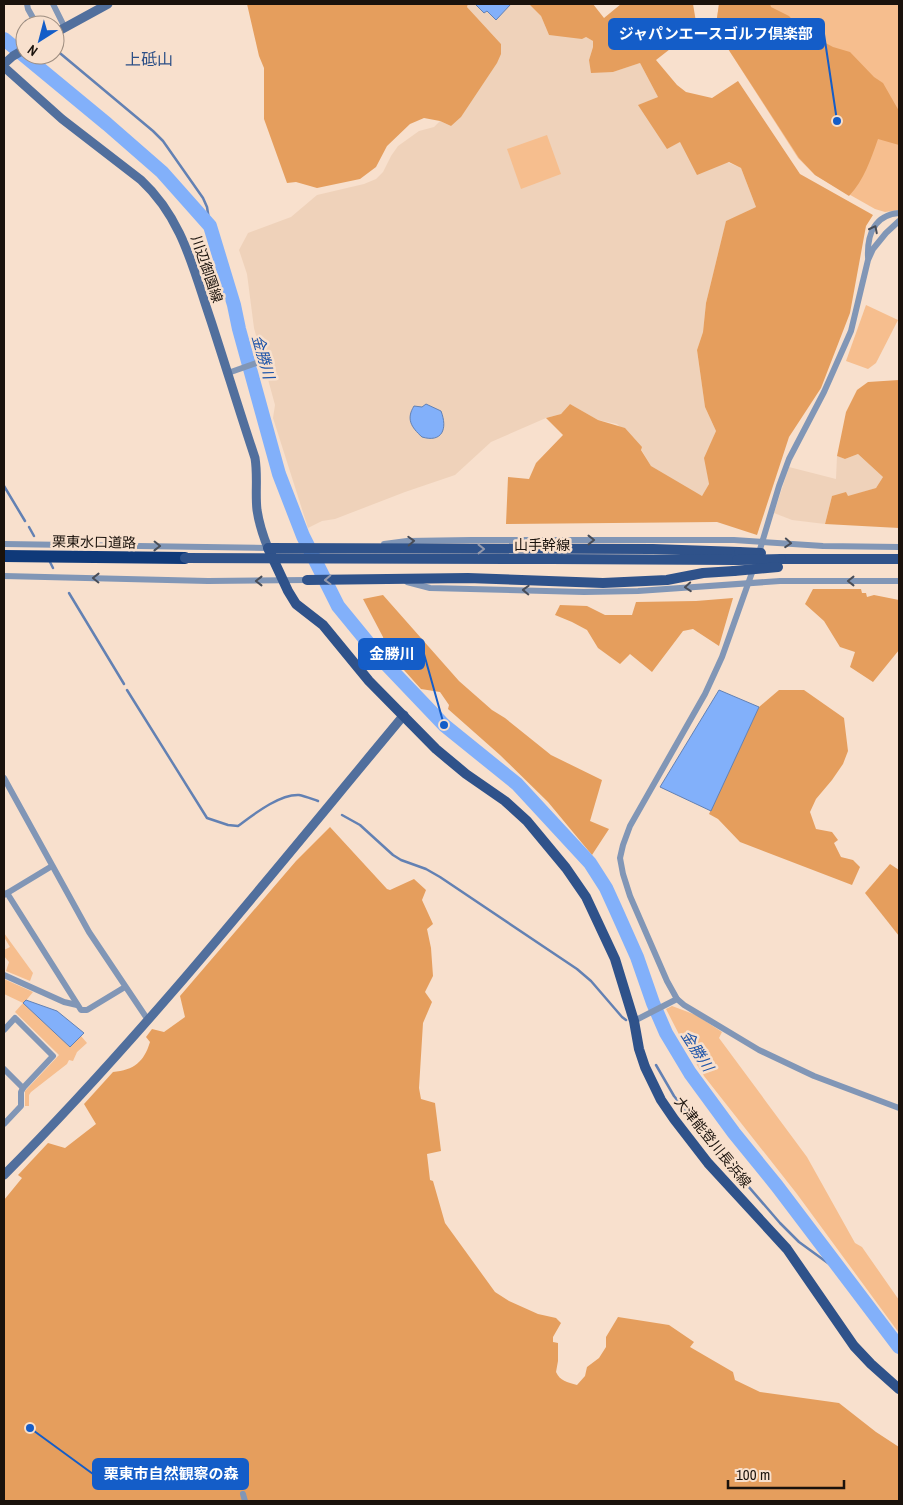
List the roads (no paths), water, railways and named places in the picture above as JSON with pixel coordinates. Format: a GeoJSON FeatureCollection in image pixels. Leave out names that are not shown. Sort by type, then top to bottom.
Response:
{"type":"FeatureCollection","features":[{"type":"Feature","properties":{"kind":"highway","name":"栗東水口道路"},"geometry":{"type":"LineString","coordinates":[[4,556],[185,558]]}},
{"type":"Feature","properties":{"kind":"main road"},"geometry":{"type":"LineString","coordinates":[[268,548],[653,549],[738,556]]}},
{"type":"Feature","properties":{"kind":"main road","name":"大津能登川長浜線"},"geometry":{"type":"LineString","coordinates":[[268,548],[296,604],[323,625],[349,658],[448,760],[505,801],[527,822],[566,868],[586,897],[615,958],[636,1020],[639,1049],[645,1067],[661,1100],[674,1120],[708,1163],[787,1249],[854,1346],[871,1364],[899,1388]]}},
{"type":"Feature","properties":{"kind":"main road","name":"山手幹線"},"geometry":{"type":"LineString","coordinates":[[185,558],[551,559],[738,556],[781,560],[899,559]]}},
{"type":"Feature","properties":{"kind":"main road"},"geometry":{"type":"LineString","coordinates":[[307,580],[468,578],[602,583],[667,580],[703,573],[734,571],[781,560],[875,559]]}},
{"type":"Feature","properties":{"kind":"street"},"geometry":{"type":"LineString","coordinates":[[65,28],[108,4]]}},
{"type":"Feature","properties":{"kind":"street"},"geometry":{"type":"LineString","coordinates":[[4,64],[15,56]]}},
{"type":"Feature","properties":{"kind":"street","name":"川辺御園線"},"geometry":{"type":"LineString","coordinates":[[4,64],[62,119],[126,167],[151,190],[176,225],[185,244],[255,458],[258,474],[257,508],[259,522],[268,548]]}},
{"type":"Feature","properties":{"kind":"street"},"geometry":{"type":"LineString","coordinates":[[868,260],[867,255],[874,228],[885,215],[899,213]]}},
{"type":"Feature","properties":{"kind":"street"},"geometry":{"type":"LineString","coordinates":[[899,221],[886,232],[873,249],[868,260],[851,331],[824,392],[789,459],[763,542],[719,664],[705,694],[630,826],[620,858],[630,896],[667,981],[677,999],[759,1050],[815,1077],[899,1108]]}},
{"type":"Feature","properties":{"kind":"street"},"geometry":{"type":"LineString","coordinates":[[228,373],[262,361]]}},
{"type":"Feature","properties":{"kind":"street"},"geometry":{"type":"LineString","coordinates":[[363,547],[408,541],[734,540],[823,546],[899,548]]}},
{"type":"Feature","properties":{"kind":"street"},"geometry":{"type":"LineString","coordinates":[[4,544],[268,548]]}},
{"type":"Feature","properties":{"kind":"street"},"geometry":{"type":"LineString","coordinates":[[4,576],[307,580]]}},
{"type":"Feature","properties":{"kind":"street"},"geometry":{"type":"LineString","coordinates":[[396,579],[430,588],[584,592],[803,581],[899,581]]}},
{"type":"Feature","properties":{"kind":"street"},"geometry":{"type":"LineString","coordinates":[[4,1175],[100,1074],[148,1020],[301,841],[404,716]]}},
{"type":"Feature","properties":{"kind":"street"},"geometry":{"type":"LineString","coordinates":[[4,778],[89,932],[124,987],[148,1020]]}},
{"type":"Feature","properties":{"kind":"street"},"geometry":{"type":"LineString","coordinates":[[52,866],[6,894],[81,1010],[88,1010],[124,987]]}},
{"type":"Feature","properties":{"kind":"street"},"geometry":{"type":"LineString","coordinates":[[4,975],[64,1002],[77,1005]]}},
{"type":"Feature","properties":{"kind":"street"},"geometry":{"type":"LineString","coordinates":[[636,1020],[677,999]]}},
{"type":"Feature","properties":{"kind":"street"},"geometry":{"type":"LineString","coordinates":[[4,1030],[15,1018],[53,1056],[21,1092],[21,1106],[4,1124]]}},
{"type":"Feature","properties":{"kind":"street"},"geometry":{"type":"LineString","coordinates":[[4,1069],[24,1088]]}},
{"type":"Feature","properties":{"kind":"street"},"geometry":{"type":"LineString","coordinates":[[243,1494],[245,1501]]}},
{"type":"Feature","properties":{"kind":"water"},"geometry":{"type":"Polygon","coordinates":[[[475,4],[511,4],[496,20],[487,11],[484,13],[475,4]]]}},
{"type":"Feature","properties":{"kind":"water"},"geometry":{"type":"Polygon","coordinates":[[[426,404],[441,411],[443,418],[442,433],[434,438],[422,437],[415,430],[410,419],[414,406],[422,407],[426,404]]]}},
{"type":"Feature","properties":{"kind":"water"},"geometry":{"type":"Polygon","coordinates":[[[719,690],[759,707],[711,811],[660,787],[719,690]]]}},
{"type":"Feature","properties":{"kind":"water"},"geometry":{"type":"Polygon","coordinates":[[[26,1000],[57,1011],[84,1033],[70,1047],[23,1003],[26,1000]]]}},
{"type":"Feature","properties":{"kind":"waterway","name":"金勝川"},"geometry":{"type":"LineString","coordinates":[[4,39],[162,172],[210,226],[234,305],[279,474],[303,536],[338,606],[383,661],[444,725],[517,784],[590,863],[606,888],[616,910],[637,957],[666,1033],[690,1073],[899,1347]]}},
{"type":"Feature","properties":{"kind":"waterway"},"geometry":{"type":"LineString","coordinates":[[65,57],[163,141],[203,198],[207,207],[210,226]]}},
{"type":"Feature","properties":{"kind":"waterway"},"geometry":{"type":"LineString","coordinates":[[4,486],[25,521]]}},
{"type":"Feature","properties":{"kind":"waterway"},"geometry":{"type":"LineString","coordinates":[[29,527],[34,536]]}},
{"type":"Feature","properties":{"kind":"waterway"},"geometry":{"type":"LineString","coordinates":[[50,562],[53,568]]}},
{"type":"Feature","properties":{"kind":"waterway"},"geometry":{"type":"LineString","coordinates":[[69,593],[124,684]]}},
{"type":"Feature","properties":{"kind":"waterway"},"geometry":{"type":"LineString","coordinates":[[127,690],[207,818],[228,825],[238,826],[275,801],[283,798],[299,795],[318,801]]}},
{"type":"Feature","properties":{"kind":"waterway"},"geometry":{"type":"LineString","coordinates":[[342,815],[360,825],[393,855],[440,877],[577,969],[591,981],[626,1020]]}},
{"type":"Feature","properties":{"kind":"waterway"},"geometry":{"type":"LineString","coordinates":[[656,1065],[674,1096],[722,1156],[780,1223],[799,1242],[843,1274]]}},
{"type":"Feature","properties":{"kind":"place","name":"ジャパンエースゴルフ倶楽部"},"geometry":{"type":"Point","coordinates":[837,121]}},
{"type":"Feature","properties":{"kind":"place","name":"金勝川"},"geometry":{"type":"Point","coordinates":[444,725]}},
{"type":"Feature","properties":{"kind":"place","name":"栗東市自然観察の森"},"geometry":{"type":"Point","coordinates":[30,1428]}},
{"type":"Feature","properties":{"kind":"district","name":"上砥山"},"geometry":{"type":"Point","coordinates":[149,59]}}]}
